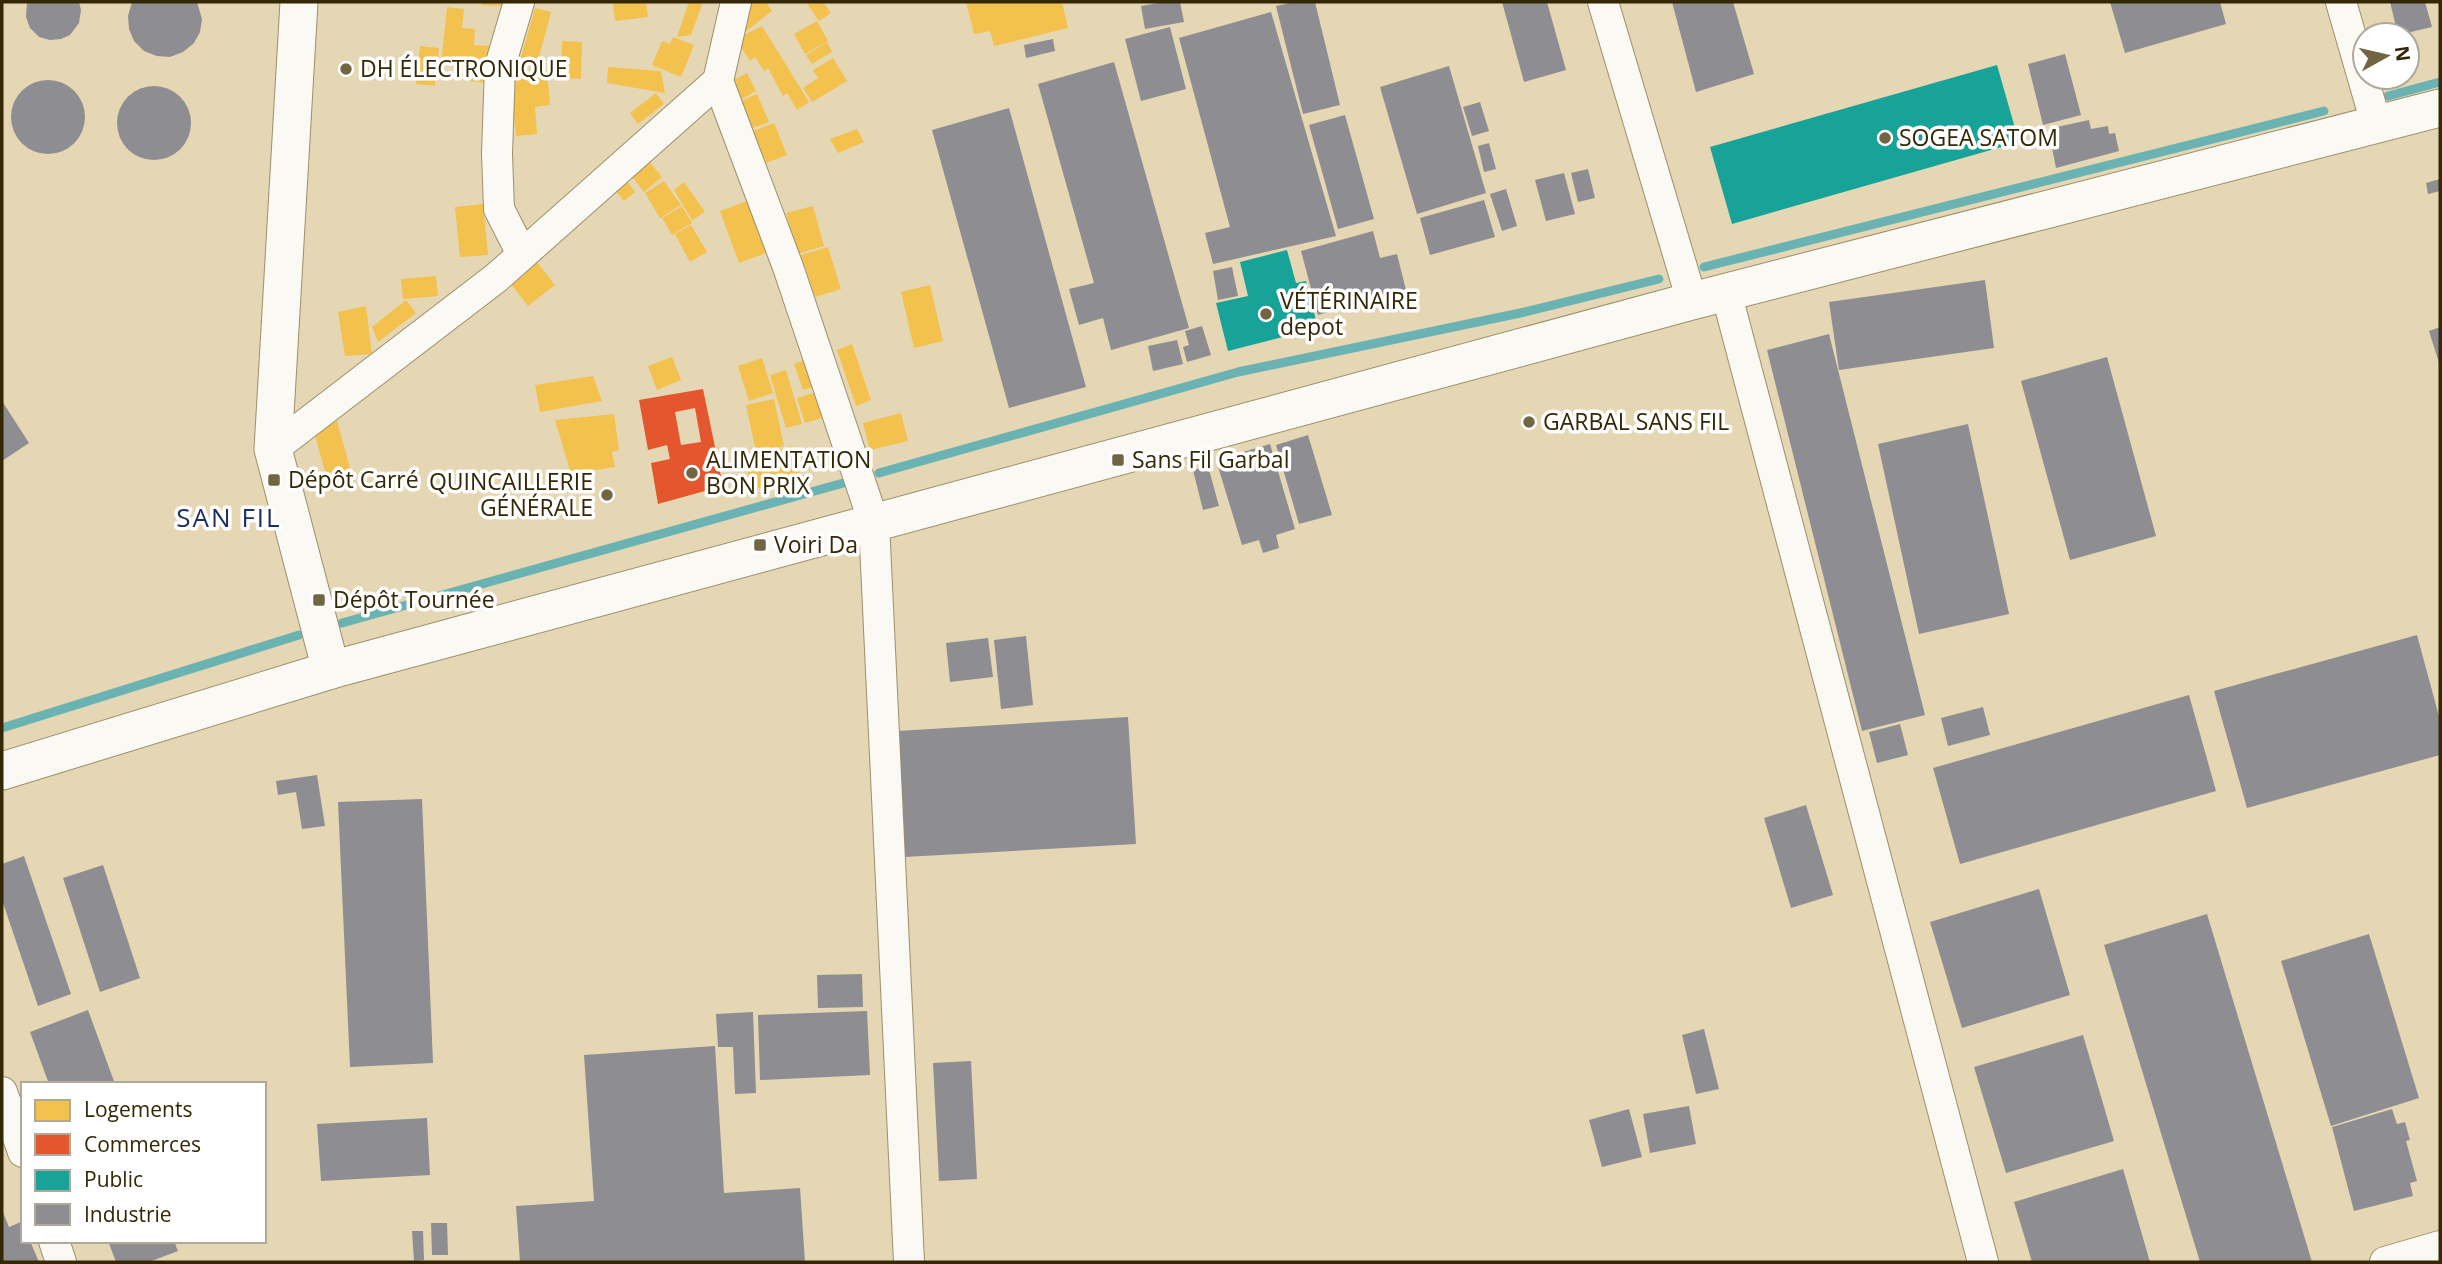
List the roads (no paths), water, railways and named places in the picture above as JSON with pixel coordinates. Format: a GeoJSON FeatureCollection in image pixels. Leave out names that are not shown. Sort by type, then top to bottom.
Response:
{"type":"FeatureCollection","features":[{"type":"Feature","properties":{"kind":"street"},"geometry":{"type":"LineString","coordinates":[[299,2],[273,449],[331,670]]}},
{"type":"Feature","properties":{"kind":"street"},"geometry":{"type":"LineString","coordinates":[[519,2],[500,66],[497,154],[499,209],[522,254]]}},
{"type":"Feature","properties":{"kind":"street"},"geometry":{"type":"LineString","coordinates":[[736,2],[718,81],[788,267],[874,523],[909,1262]]}},
{"type":"Feature","properties":{"kind":"street"},"geometry":{"type":"LineString","coordinates":[[1603,2],[1709,296],[1983,1262]]}},
{"type":"Feature","properties":{"kind":"street"},"geometry":{"type":"LineString","coordinates":[[2341,2],[2376,123]]}},
{"type":"Feature","properties":{"kind":"street"},"geometry":{"type":"LineString","coordinates":[[273,449],[496,278],[718,81]]}},
{"type":"Feature","properties":{"kind":"street"},"geometry":{"type":"LineString","coordinates":[[2,771],[331,670],[1709,296],[2440,108]]}},
{"type":"Feature","properties":{"kind":"street"},"geometry":{"type":"LineString","coordinates":[[2,1092],[21,1146]]}},
{"type":"Feature","properties":{"kind":"street"},"geometry":{"type":"LineString","coordinates":[[55,1243],[61,1262]]}},
{"type":"Feature","properties":{"kind":"street"},"geometry":{"type":"LineString","coordinates":[[2385,1262],[2440,1246]]}},
{"type":"Feature","properties":{"kind":"waterway"},"geometry":{"type":"LineString","coordinates":[[2388,96],[2440,82]]}},
{"type":"Feature","properties":{"kind":"waterway"},"geometry":{"type":"LineString","coordinates":[[1704,267],[2324,111]]}},
{"type":"Feature","properties":{"kind":"waterway"},"geometry":{"type":"LineString","coordinates":[[879,473],[1238,372],[1525,312],[1659,279]]}},
{"type":"Feature","properties":{"kind":"waterway"},"geometry":{"type":"LineString","coordinates":[[342,623],[847,482]]}},
{"type":"Feature","properties":{"kind":"waterway"},"geometry":{"type":"LineString","coordinates":[[2,728],[299,635]]}},
{"type":"Feature","properties":{"kind":"place","name":"DH ÉLECTRONIQUE"},"geometry":{"type":"Point","coordinates":[346,69]}},
{"type":"Feature","properties":{"kind":"place","name":"SOGEA SATOM"},"geometry":{"type":"Point","coordinates":[1885,138]}},
{"type":"Feature","properties":{"kind":"place","name":"VÉTÉRINAIRE depot"},"geometry":{"type":"Point","coordinates":[1266,314]}},
{"type":"Feature","properties":{"kind":"place","name":"GARBAL SANS FIL"},"geometry":{"type":"Point","coordinates":[1529,422]}},
{"type":"Feature","properties":{"kind":"place","name":"Sans Fil Garbal"},"geometry":{"type":"Point","coordinates":[1118,460]}},
{"type":"Feature","properties":{"kind":"place","name":"ALIMENTATION BON PRIX"},"geometry":{"type":"Point","coordinates":[692,473]}},
{"type":"Feature","properties":{"kind":"place","name":"Dépôt Carré"},"geometry":{"type":"Point","coordinates":[274,480]}},
{"type":"Feature","properties":{"kind":"place","name":"QUINCAILLERIE GÉNÉRALE"},"geometry":{"type":"Point","coordinates":[607,495]}},
{"type":"Feature","properties":{"kind":"place","name":"Voiri Da"},"geometry":{"type":"Point","coordinates":[760,545]}},
{"type":"Feature","properties":{"kind":"place","name":"Dépôt Tournée"},"geometry":{"type":"Point","coordinates":[319,600]}},
{"type":"Feature","properties":{"kind":"district","name":"SAN FIL"},"geometry":{"type":"Point","coordinates":[229,518]}}]}
